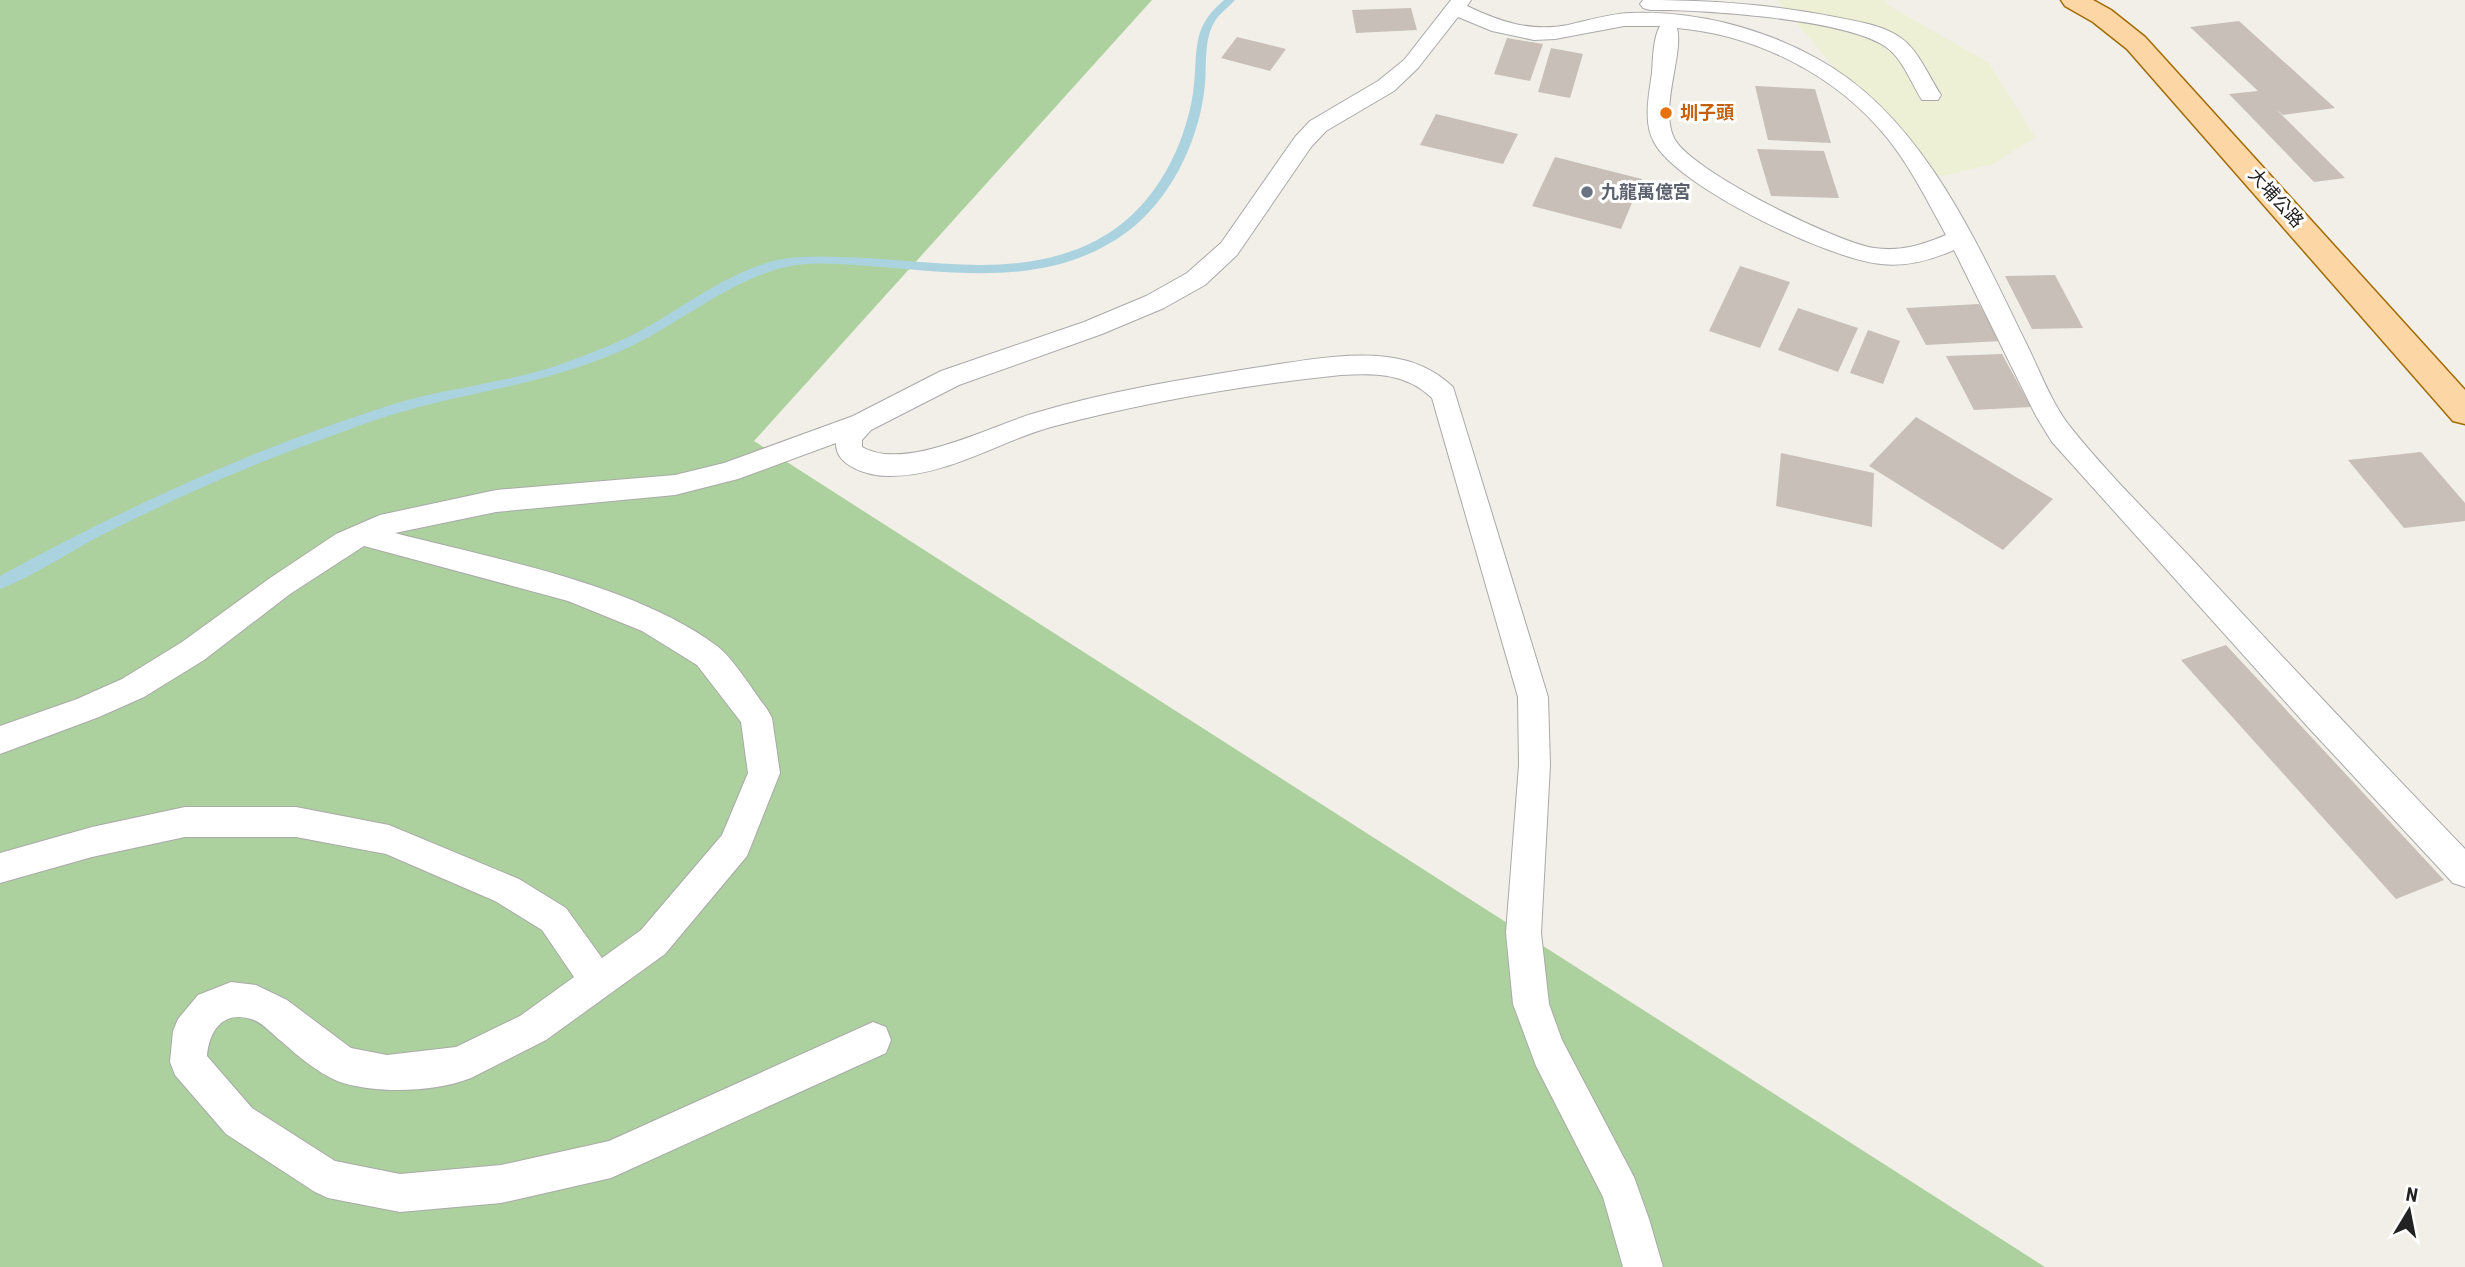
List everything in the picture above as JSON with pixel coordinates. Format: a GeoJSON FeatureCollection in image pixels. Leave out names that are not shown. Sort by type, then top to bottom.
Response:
{"type":"FeatureCollection","features":[{"type":"Feature","properties":{"kind":"main road","name":"大埔公路"},"geometry":{"type":"LineString","coordinates":[[2074,0],[2102,16],[2136,43],[2465,412]]}},
{"type":"Feature","properties":{"kind":"lane"},"geometry":{"type":"LineString","coordinates":[[1618,20],[1632,10],[1672,1],[1845,23],[1872,31],[1893,42],[1905,54],[1930,94]]}},
{"type":"Feature","properties":{"kind":"lane"},"geometry":{"type":"LineString","coordinates":[[0,740],[88,708],[132,688],[192,651],[279,586],[346,542],[390,523],[484,503],[675,485],[727,472],[862,423],[950,378],[1093,328],[1155,302],[1196,278],[1229,249],[1311,134],[1335,115],[1386,86],[1411,64],[1458,4],[1498,28],[1525,33],[1549,34],[1618,20],[1678,21],[1704,26],[1756,39],[1809,61],[1853,92],[1887,124],[1921,168],[1961,238],[2049,416],[2061,435],[2318,717],[2465,872]]}},
{"type":"Feature","properties":{"kind":"lane"},"geometry":{"type":"LineString","coordinates":[[1668,30],[1659,126],[1664,144],[1677,158],[1736,196],[1833,243],[1863,254],[1894,257],[1920,254],[1961,238]]}},
{"type":"Feature","properties":{"kind":"lane"},"geometry":{"type":"LineString","coordinates":[[862,423],[849,438],[849,452],[862,461],[889,466],[923,460],[1017,428],[1104,405],[1218,383],[1340,365],[1405,369],[1427,377],[1444,394],[1533,697],[1537,732],[1535,782],[1524,862],[1522,932],[1530,1002],[1550,1060],[1619,1189],[1643,1267]]}},
{"type":"Feature","properties":{"kind":"lane"},"geometry":{"type":"LineString","coordinates":[[362,536],[573,591],[652,622],[708,656],[756,718],[764,774],[735,845],[653,943],[533,1028],[458,1065],[387,1073],[344,1065],[302,1036],[274,1012],[256,1002],[231,999],[211,1007],[191,1031],[188,1062],[239,1121],[328,1179],[400,1193],[501,1184],[611,1160],[873,1040]]}},
{"type":"Feature","properties":{"kind":"lane"},"geometry":{"type":"LineString","coordinates":[[0,868],[92,842],[185,822],[296,821],[389,840],[507,890],[554,919],[598,982]]}},
{"type":"Feature","properties":{"kind":"green space"},"geometry":{"type":"Polygon","coordinates":[[[0,0],[1152,0],[754,441],[2045,1267],[0,1267],[0,0]]]}},
{"type":"Feature","properties":{"kind":"green space"},"geometry":{"type":"Polygon","coordinates":[[[1777,0],[1884,0],[1888,5],[1988,62],[2035,137],[1994,164],[1929,179],[1777,0]]]}},
{"type":"Feature","properties":{"kind":"building"},"geometry":{"type":"Polygon","coordinates":[[[1411,8],[1417,30],[1356,33],[1352,10],[1411,8]]]}},
{"type":"Feature","properties":{"kind":"building"},"geometry":{"type":"Polygon","coordinates":[[[2239,21],[2335,108],[2283,115],[2276,109],[2345,178],[2314,182],[2229,94],[2258,91],[2190,27],[2239,21]]]}},
{"type":"Feature","properties":{"kind":"building"},"geometry":{"type":"Polygon","coordinates":[[[1237,37],[1286,49],[1270,71],[1221,58],[1237,37]]]}},
{"type":"Feature","properties":{"kind":"building"},"geometry":{"type":"Polygon","coordinates":[[[1507,38],[1543,44],[1530,81],[1494,74],[1507,38]]]}},
{"type":"Feature","properties":{"kind":"building"},"geometry":{"type":"Polygon","coordinates":[[[1551,48],[1583,54],[1570,98],[1538,92],[1551,48]]]}},
{"type":"Feature","properties":{"kind":"building"},"geometry":{"type":"Polygon","coordinates":[[[1755,86],[1815,89],[1831,143],[1768,140],[1755,86]]]}},
{"type":"Feature","properties":{"kind":"building"},"geometry":{"type":"Polygon","coordinates":[[[1436,114],[1518,134],[1503,164],[1420,145],[1436,114]]]}},
{"type":"Feature","properties":{"kind":"building"},"geometry":{"type":"Polygon","coordinates":[[[1757,149],[1824,151],[1839,198],[1771,196],[1757,149]]]}},
{"type":"Feature","properties":{"kind":"building","name":"九龍萬億宮"},"geometry":{"type":"Polygon","coordinates":[[[1555,157],[1642,179],[1621,229],[1532,206],[1555,157]]]}},
{"type":"Feature","properties":{"kind":"building"},"geometry":{"type":"Polygon","coordinates":[[[1740,266],[1790,282],[1760,348],[1709,331],[1740,266]]]}},
{"type":"Feature","properties":{"kind":"building"},"geometry":{"type":"Polygon","coordinates":[[[2055,275],[2083,328],[2032,329],[2005,276],[2055,275]]]}},
{"type":"Feature","properties":{"kind":"building"},"geometry":{"type":"Polygon","coordinates":[[[1979,304],[2001,341],[1926,345],[1906,308],[1979,304]]]}},
{"type":"Feature","properties":{"kind":"building"},"geometry":{"type":"Polygon","coordinates":[[[1798,308],[1858,328],[1838,372],[1778,350],[1798,308]]]}},
{"type":"Feature","properties":{"kind":"building"},"geometry":{"type":"Polygon","coordinates":[[[1868,330],[1900,341],[1883,384],[1850,373],[1868,330]]]}},
{"type":"Feature","properties":{"kind":"building"},"geometry":{"type":"Polygon","coordinates":[[[2002,354],[2031,407],[1974,410],[1946,356],[2002,354]]]}},
{"type":"Feature","properties":{"kind":"building"},"geometry":{"type":"Polygon","coordinates":[[[1916,417],[2053,499],[2003,550],[1869,466],[1916,417]]]}},
{"type":"Feature","properties":{"kind":"building"},"geometry":{"type":"Polygon","coordinates":[[[2421,452],[2465,503],[2465,521],[2404,528],[2348,460],[2421,452]]]}},
{"type":"Feature","properties":{"kind":"building"},"geometry":{"type":"Polygon","coordinates":[[[1781,453],[1874,473],[1872,527],[1776,506],[1781,453]]]}},
{"type":"Feature","properties":{"kind":"building"},"geometry":{"type":"Polygon","coordinates":[[[2226,645],[2444,880],[2396,899],[2181,660],[2226,645]]]}},
{"type":"Feature","properties":{"kind":"waterway"},"geometry":{"type":"LineString","coordinates":[[0,583],[139,510],[283,448],[400,407],[532,378],[602,354],[639,337],[708,296],[774,265],[815,260],[980,270],[1019,269],[1057,262],[1090,249],[1128,225],[1165,182],[1191,128],[1199,91],[1205,30],[1218,10],[1230,0]]}},
{"type":"Feature","properties":{"kind":"place","name":"圳子頭"},"geometry":{"type":"Point","coordinates":[1666,113]}},
{"type":"Feature","properties":{"kind":"place","name":"九龍萬億宮"},"geometry":{"type":"Point","coordinates":[1587,192]}}]}
